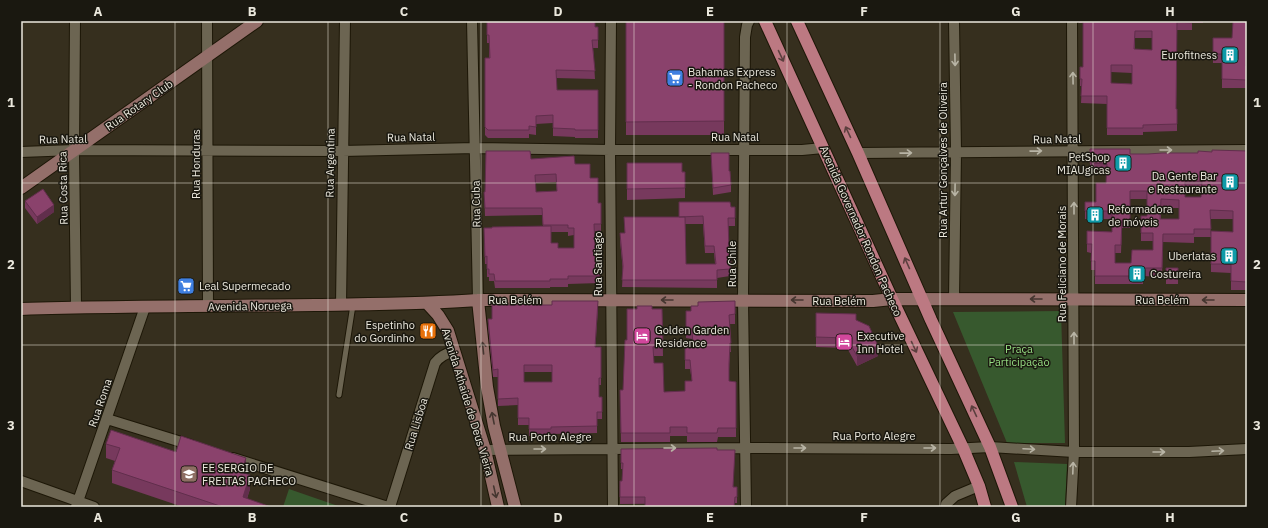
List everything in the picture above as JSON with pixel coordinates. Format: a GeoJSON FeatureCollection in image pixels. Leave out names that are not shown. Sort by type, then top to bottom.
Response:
{"type":"FeatureCollection","features":[{"type":"Feature","properties":{"kind":"main road","name":"Avenida Governador Rondon Pacheco"},"geometry":{"type":"LineString","coordinates":[[765,21],[892,299],[963,448],[979,486],[985,507]]}},
{"type":"Feature","properties":{"kind":"main road"},"geometry":{"type":"LineString","coordinates":[[797,21],[862,153],[922,299],[990,447],[1012,507]]}},
{"type":"Feature","properties":{"kind":"street","name":"Rua Costa Rica"},"geometry":{"type":"LineString","coordinates":[[76,21],[74,150],[76,307]]}},
{"type":"Feature","properties":{"kind":"street","name":"Rua Honduras"},"geometry":{"type":"LineString","coordinates":[[207,21],[208,306]]}},
{"type":"Feature","properties":{"kind":"street","name":"Rua Rotary Club"},"geometry":{"type":"LineString","coordinates":[[21,188],[257,21]]}},
{"type":"Feature","properties":{"kind":"street","name":"Rua Argentina"},"geometry":{"type":"LineString","coordinates":[[345,21],[342,150],[347,305]]}},
{"type":"Feature","properties":{"kind":"street","name":"Rua Cuba"},"geometry":{"type":"LineString","coordinates":[[472,21],[478,300],[487,387]]}},
{"type":"Feature","properties":{"kind":"street","name":"Rua Santiago"},"geometry":{"type":"LineString","coordinates":[[611,21],[610,150],[613,507]]}},
{"type":"Feature","properties":{"kind":"street","name":"Rua Chile"},"geometry":{"type":"LineString","coordinates":[[746,507],[743,300],[745,37],[749,21]]}},
{"type":"Feature","properties":{"kind":"street","name":"Rua Artur Gonçalves de Oliveira"},"geometry":{"type":"LineString","coordinates":[[954,21],[956,152],[954,299]]}},
{"type":"Feature","properties":{"kind":"street","name":"Rua Feliciano de Morais"},"geometry":{"type":"LineString","coordinates":[[1072,21],[1074,151],[1074,452],[1072,507]]}},
{"type":"Feature","properties":{"kind":"street","name":"Rua Natal"},"geometry":{"type":"LineString","coordinates":[[21,152],[74,150],[208,151],[475,148],[802,150],[823,148]]}},
{"type":"Feature","properties":{"kind":"street","name":"Rua Natal"},"geometry":{"type":"LineString","coordinates":[[862,153],[1247,150]]}},
{"type":"Feature","properties":{"kind":"street","name":"Rua Belém"},"geometry":{"type":"LineString","coordinates":[[478,300],[1247,300]]}},
{"type":"Feature","properties":{"kind":"street","name":"Avenida Noruega"},"geometry":{"type":"LineString","coordinates":[[21,309],[76,307],[347,305],[478,300]]}},
{"type":"Feature","properties":{"kind":"street"},"geometry":{"type":"LineString","coordinates":[[448,332],[449,315],[456,302]]}},
{"type":"Feature","properties":{"kind":"street","name":"Avenida Athaide de Deus Vieira"},"geometry":{"type":"LineString","coordinates":[[427,303],[438,314],[448,332],[485,450],[498,507]]}},
{"type":"Feature","properties":{"kind":"street","name":"Rua Roma"},"geometry":{"type":"LineString","coordinates":[[77,504],[145,307]]}},
{"type":"Feature","properties":{"kind":"street","name":"Rua Lisboa"},"geometry":{"type":"LineString","coordinates":[[389,507],[435,363],[443,355],[454,351]]}},
{"type":"Feature","properties":{"kind":"street","name":"Avenida Athaide de Deus Vieira"},"geometry":{"type":"LineString","coordinates":[[487,387],[515,507]]}},
{"type":"Feature","properties":{"kind":"street"},"geometry":{"type":"LineString","coordinates":[[107,419],[198,447]]}},
{"type":"Feature","properties":{"kind":"street","name":"Rua Porto Alegre"},"geometry":{"type":"LineString","coordinates":[[485,450],[612,448],[990,447],[1074,452],[1189,452],[1247,450]]}},
{"type":"Feature","properties":{"kind":"street"},"geometry":{"type":"LineString","coordinates":[[221,454],[389,507]]}},
{"type":"Feature","properties":{"kind":"street"},"geometry":{"type":"LineString","coordinates":[[21,481],[77,504],[94,507]]}},
{"type":"Feature","properties":{"kind":"street"},"geometry":{"type":"LineString","coordinates":[[946,507],[946,504],[955,496],[979,486]]}},
{"type":"Feature","properties":{"kind":"lane"},"geometry":{"type":"LineString","coordinates":[[339,395],[347,305]]}},
{"type":"Feature","properties":{"kind":"green space","name":"Praça Participação"},"geometry":{"type":"Polygon","coordinates":[[[1061,311],[1065,443],[1007,443],[953,312],[1061,311]]]}},
{"type":"Feature","properties":{"kind":"green space"},"geometry":{"type":"Polygon","coordinates":[[[1014,462],[1067,464],[1065,507],[1027,507],[1014,462]]]}},
{"type":"Feature","properties":{"kind":"green space","name":"EE SERGIO DE FREITAS PACHECO"},"geometry":{"type":"Polygon","coordinates":[[[289,489],[341,507],[283,507],[289,489]]]}},
{"type":"Feature","properties":{"kind":"building"},"geometry":{"type":"Polygon","coordinates":[[[487,21],[595,21],[595,27],[598,27],[598,40],[592,40],[595,71],[556,70],[557,90],[598,90],[598,130],[553,128],[553,115],[536,116],[536,127],[529,126],[529,130],[488,130],[485,127],[485,58],[490,58],[487,21]]]}},
{"type":"Feature","properties":{"kind":"building","name":"Bahamas Express - Rondon Pacheco"},"geometry":{"type":"Polygon","coordinates":[[[626,21],[724,21],[724,121],[626,122],[626,21]]]}},
{"type":"Feature","properties":{"kind":"building"},"geometry":{"type":"Polygon","coordinates":[[[1083,21],[1192,21],[1192,23],[1177,22],[1177,124],[1143,125],[1143,128],[1107,128],[1107,96],[1081,96],[1082,79],[1080,79],[1080,67],[1083,67],[1083,21]],[[1135,31],[1134,49],[1152,50],[1152,31],[1135,31]],[[1111,65],[1111,83],[1132,84],[1132,65],[1111,65]]]}},
{"type":"Feature","properties":{"kind":"building"},"geometry":{"type":"Polygon","coordinates":[[[1233,21],[1247,21],[1247,80],[1222,79],[1222,54],[1213,54],[1213,38],[1232,38],[1233,21]]]}},
{"type":"Feature","properties":{"kind":"building"},"geometry":{"type":"Polygon","coordinates":[[[1090,149],[1130,149],[1130,154],[1198,153],[1198,151],[1212,152],[1212,150],[1247,151],[1247,282],[1231,281],[1231,264],[1211,264],[1211,231],[1233,232],[1233,211],[1210,210],[1211,229],[1194,229],[1194,234],[1163,234],[1162,268],[1143,268],[1143,276],[1095,276],[1095,261],[1091,261],[1092,244],[1087,244],[1087,231],[1112,232],[1112,211],[1085,211],[1085,202],[1096,202],[1096,183],[1106,183],[1107,164],[1090,163],[1090,149]],[[1185,181],[1185,197],[1201,197],[1202,181],[1185,181]],[[1130,191],[1130,220],[1122,220],[1121,245],[1115,245],[1115,263],[1131,263],[1132,250],[1153,250],[1153,233],[1141,233],[1141,216],[1147,216],[1147,191],[1130,191]],[[1161,199],[1160,219],[1179,219],[1179,200],[1161,199]]]}},
{"type":"Feature","properties":{"kind":"building"},"geometry":{"type":"Polygon","coordinates":[[[486,151],[530,151],[531,159],[574,156],[575,164],[590,164],[590,178],[598,178],[598,203],[601,203],[601,224],[594,224],[595,248],[599,248],[600,276],[568,276],[568,279],[550,279],[550,281],[495,281],[494,274],[489,274],[489,269],[487,269],[484,228],[551,226],[551,243],[558,243],[558,248],[574,248],[574,228],[568,228],[568,225],[543,225],[542,208],[485,208],[486,151]],[[556,174],[535,175],[536,192],[557,191],[556,174]]]}},
{"type":"Feature","properties":{"kind":"building"},"geometry":{"type":"Polygon","coordinates":[[[711,153],[729,153],[731,185],[713,188],[711,153]]]}},
{"type":"Feature","properties":{"kind":"building"},"geometry":{"type":"Polygon","coordinates":[[[627,163],[682,163],[682,172],[685,172],[685,188],[627,189],[627,163]]]}},
{"type":"Feature","properties":{"kind":"building"},"geometry":{"type":"Polygon","coordinates":[[[43,189],[54,205],[37,217],[25,201],[43,189]]]}},
{"type":"Feature","properties":{"kind":"building"},"geometry":{"type":"Polygon","coordinates":[[[679,202],[730,202],[731,207],[735,207],[735,218],[728,218],[731,263],[730,269],[717,270],[717,280],[622,280],[623,266],[620,233],[625,233],[624,217],[679,217],[679,202]],[[703,216],[679,217],[685,217],[686,264],[716,264],[714,246],[705,246],[703,216]]]}},
{"type":"Feature","properties":{"kind":"building"},"geometry":{"type":"Polygon","coordinates":[[[1166,268],[1178,268],[1178,277],[1166,277],[1166,268]]]}},
{"type":"Feature","properties":{"kind":"building"},"geometry":{"type":"Polygon","coordinates":[[[492,301],[501,301],[501,305],[522,305],[522,302],[533,302],[533,305],[552,305],[552,301],[598,301],[595,347],[601,347],[601,378],[599,378],[599,397],[602,397],[602,412],[597,412],[597,426],[529,429],[529,418],[518,418],[518,398],[498,399],[498,369],[493,370],[488,319],[492,319],[492,301]],[[524,365],[524,382],[552,382],[552,365],[524,365]]]}},
{"type":"Feature","properties":{"kind":"building"},"geometry":{"type":"Polygon","coordinates":[[[735,301],[735,314],[729,315],[731,343],[729,381],[736,382],[736,428],[718,428],[717,433],[687,433],[687,427],[670,427],[670,433],[621,433],[620,390],[623,390],[625,340],[627,340],[627,309],[637,309],[637,306],[652,306],[652,309],[662,309],[663,346],[653,347],[654,363],[663,363],[664,392],[685,391],[685,381],[692,381],[690,360],[685,360],[685,347],[693,347],[692,329],[686,329],[686,311],[691,311],[691,306],[698,306],[698,302],[735,301]]]}},
{"type":"Feature","properties":{"kind":"building"},"geometry":{"type":"Polygon","coordinates":[[[816,313],[856,314],[856,320],[869,326],[878,346],[857,356],[847,338],[816,337],[816,313]]]}},
{"type":"Feature","properties":{"kind":"building","name":"EE SERGIO DE FREITAS PACHECO"},"geometry":{"type":"Polygon","coordinates":[[[111,430],[176,452],[181,436],[246,458],[241,472],[250,475],[243,497],[271,507],[223,507],[112,470],[120,448],[106,444],[111,430]]]}},
{"type":"Feature","properties":{"kind":"building"},"geometry":{"type":"Polygon","coordinates":[[[717,448],[717,450],[735,450],[733,487],[737,487],[737,497],[735,497],[734,507],[645,507],[645,497],[620,497],[620,481],[622,481],[623,463],[621,463],[621,449],[717,448]]]}},
{"type":"Feature","properties":{"kind":"place","name":"Eurofitness"},"geometry":{"type":"Point","coordinates":[1230,55]}},
{"type":"Feature","properties":{"kind":"place","name":"Bahamas Express - Rondon Pacheco"},"geometry":{"type":"Point","coordinates":[675,78]}},
{"type":"Feature","properties":{"kind":"place","name":"PetShop MIAUgicas"},"geometry":{"type":"Point","coordinates":[1123,163]}},
{"type":"Feature","properties":{"kind":"place","name":"Da Gente Bar e Restaurante"},"geometry":{"type":"Point","coordinates":[1230,182]}},
{"type":"Feature","properties":{"kind":"place","name":"Reformadora de móveis"},"geometry":{"type":"Point","coordinates":[1095,215]}},
{"type":"Feature","properties":{"kind":"place","name":"Uberlatas"},"geometry":{"type":"Point","coordinates":[1229,256]}},
{"type":"Feature","properties":{"kind":"place","name":"Costureira"},"geometry":{"type":"Point","coordinates":[1137,274]}},
{"type":"Feature","properties":{"kind":"place","name":"Leal Supermecado"},"geometry":{"type":"Point","coordinates":[186,286]}},
{"type":"Feature","properties":{"kind":"place","name":"Espetinho do Gordinho"},"geometry":{"type":"Point","coordinates":[428,331]}},
{"type":"Feature","properties":{"kind":"place","name":"Golden Garden Residence"},"geometry":{"type":"Point","coordinates":[642,336]}},
{"type":"Feature","properties":{"kind":"place","name":"Executive Inn Hotel"},"geometry":{"type":"Point","coordinates":[844,342]}},
{"type":"Feature","properties":{"kind":"place","name":"EE SERGIO DE FREITAS PACHECO"},"geometry":{"type":"Point","coordinates":[189,474]}}]}
